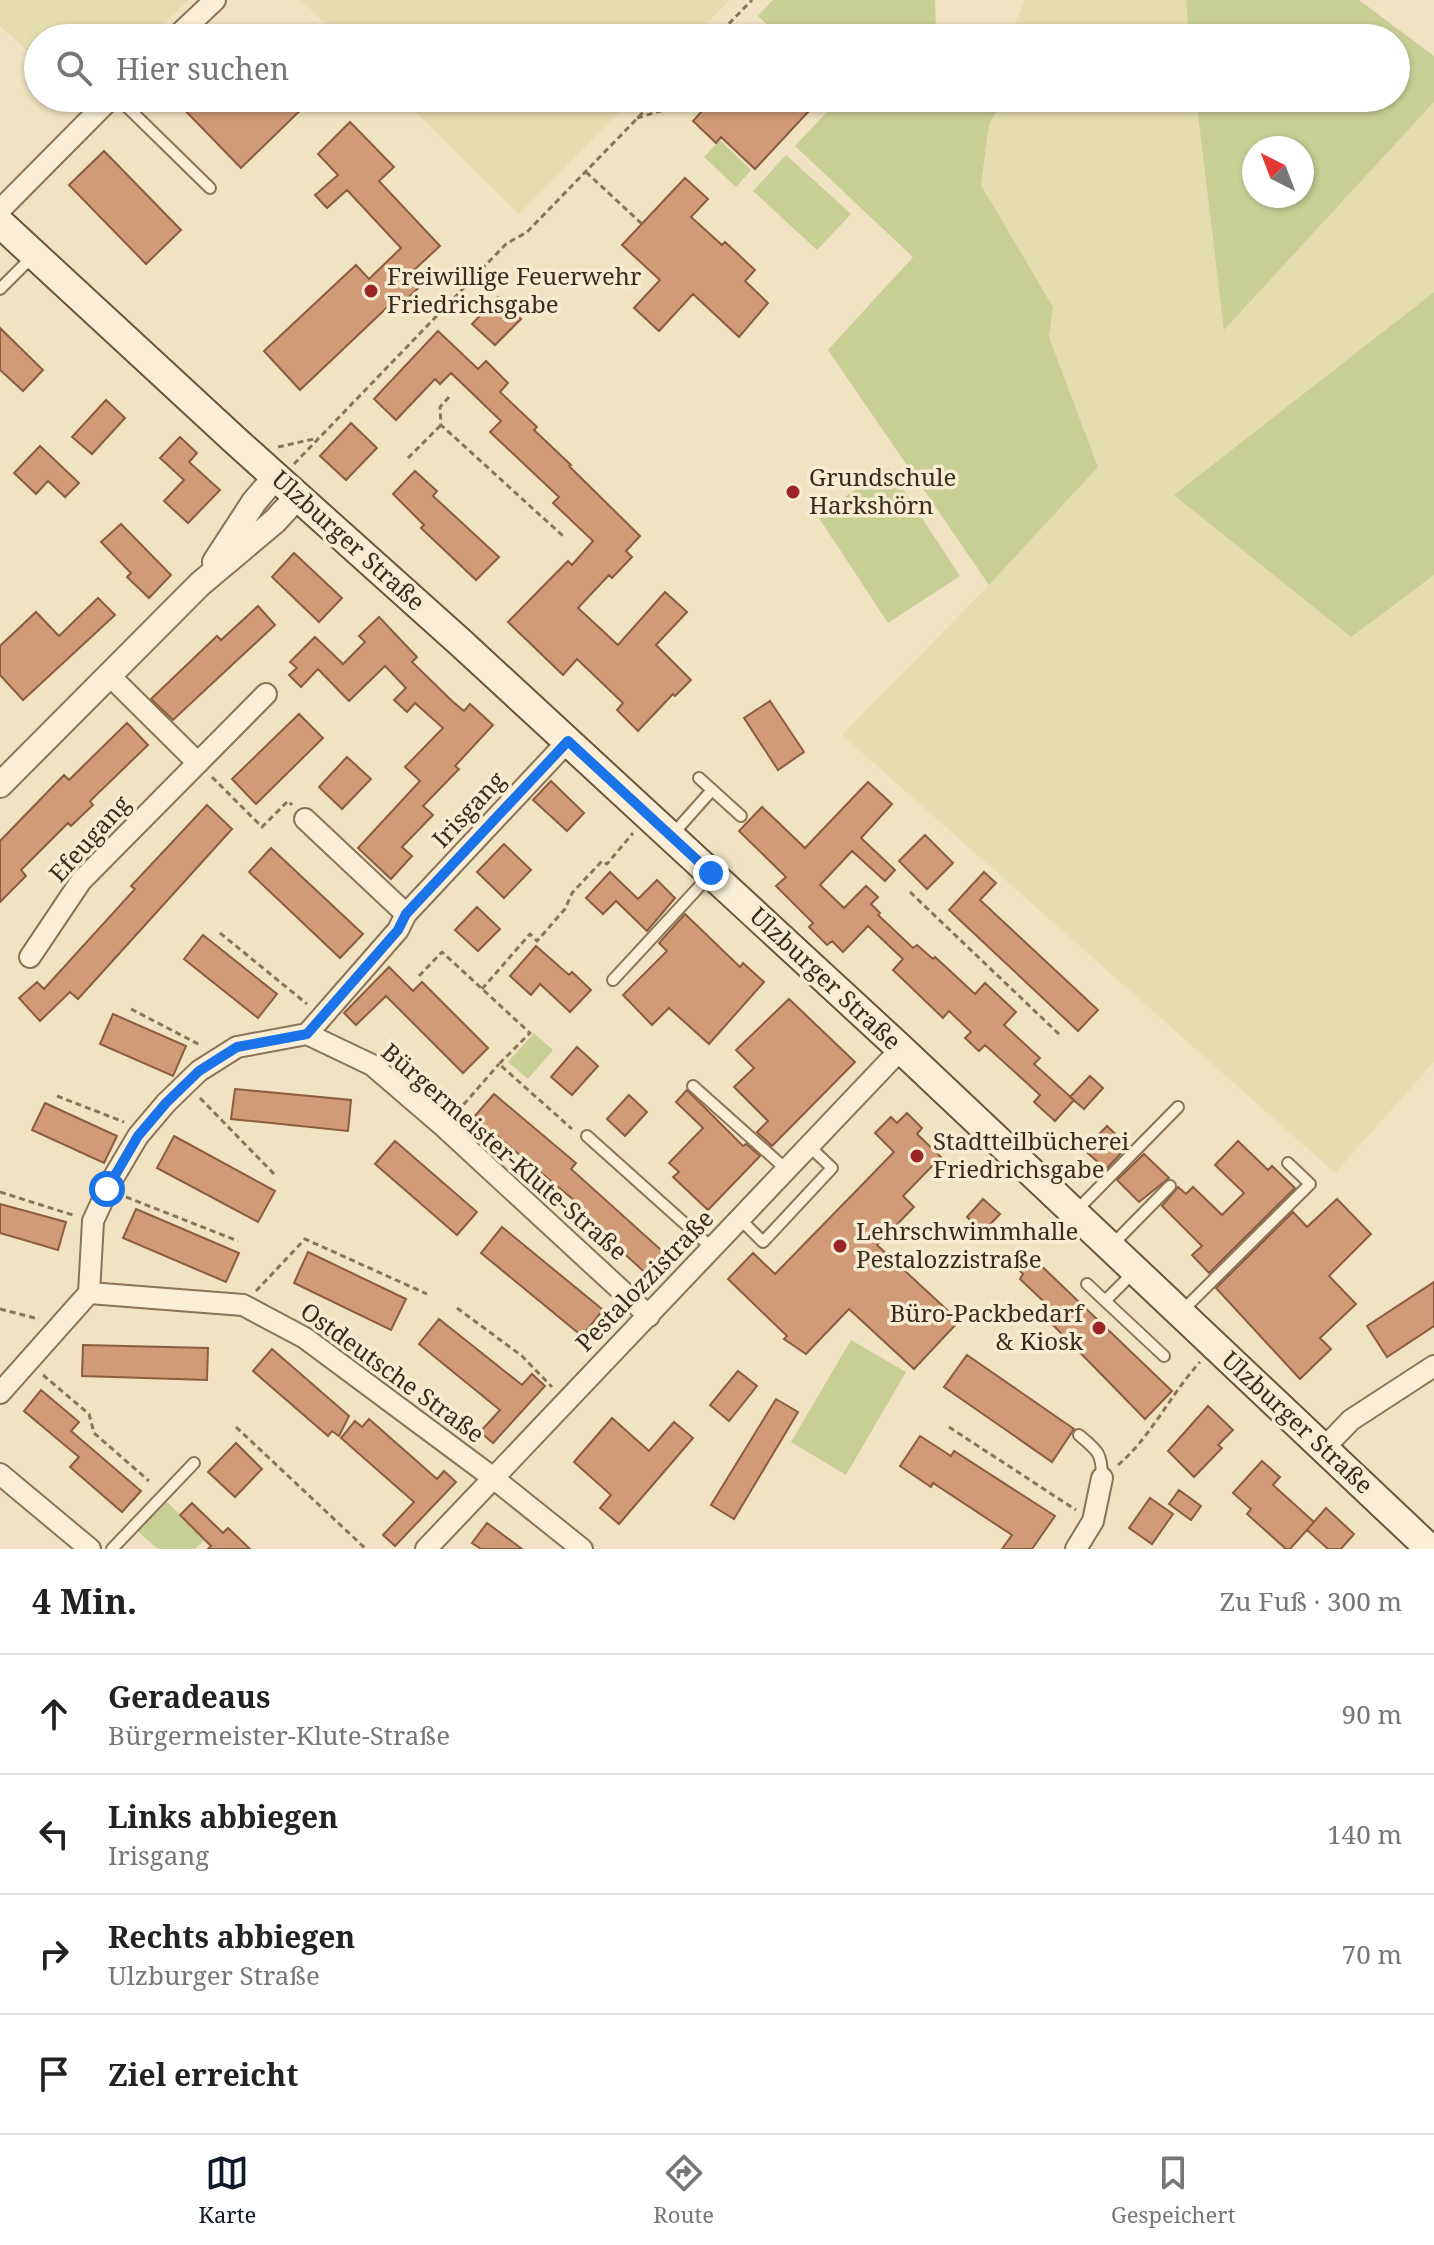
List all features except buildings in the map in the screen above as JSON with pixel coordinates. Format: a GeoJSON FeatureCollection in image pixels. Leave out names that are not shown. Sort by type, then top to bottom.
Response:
{"type":"FeatureCollection","features":[{"type":"Feature","properties":{"kind":"main road","name":"Ulzburger Straße"},"geometry":{"type":"LineString","coordinates":[[0,223],[285,470],[298,496],[901,1049],[1430,1549]]}},
{"type":"Feature","properties":{"kind":"street"},"geometry":{"type":"LineString","coordinates":[[190,24],[215,0]]}},
{"type":"Feature","properties":{"kind":"street"},"geometry":{"type":"LineString","coordinates":[[0,210],[97,112]]}},
{"type":"Feature","properties":{"kind":"street"},"geometry":{"type":"LineString","coordinates":[[200,584],[254,502],[285,470]]}},
{"type":"Feature","properties":{"kind":"street"},"geometry":{"type":"LineString","coordinates":[[0,785],[200,584],[275,521],[298,496]]}},
{"type":"Feature","properties":{"kind":"street"},"geometry":{"type":"LineString","coordinates":[[109,675],[198,763]]}},
{"type":"Feature","properties":{"kind":"street","name":"Efeugang"},"geometry":{"type":"LineString","coordinates":[[30,957],[81,881],[266,694]]}},
{"type":"Feature","properties":{"kind":"street","name":"Irisgang"},"geometry":{"type":"LineString","coordinates":[[307,1034],[398,930],[406,914],[568,741]]}},
{"type":"Feature","properties":{"kind":"street"},"geometry":{"type":"LineString","coordinates":[[305,819],[406,914]]}},
{"type":"Feature","properties":{"kind":"street"},"geometry":{"type":"LineString","coordinates":[[0,1393],[89,1293],[93,1221],[107,1189],[143,1130],[199,1071],[237,1047],[307,1034]]}},
{"type":"Feature","properties":{"kind":"street","name":"Bürgermeister-Klute-Straße"},"geometry":{"type":"LineString","coordinates":[[307,1034],[372,1065],[443,1126],[649,1316]]}},
{"type":"Feature","properties":{"kind":"street","name":"Pestalozzistraße"},"geometry":{"type":"LineString","coordinates":[[426,1549],[901,1049]]}},
{"type":"Feature","properties":{"kind":"street","name":"Ostdeutsche Straße"},"geometry":{"type":"LineString","coordinates":[[89,1293],[243,1305],[305,1338],[492,1477],[582,1549]]}},
{"type":"Feature","properties":{"kind":"street"},"geometry":{"type":"LineString","coordinates":[[1325,1447],[1351,1420],[1434,1366]]}},
{"type":"Feature","properties":{"kind":"street"},"geometry":{"type":"LineString","coordinates":[[0,1474],[90,1549]]}},
{"type":"Feature","properties":{"kind":"street"},"geometry":{"type":"LineString","coordinates":[[1076,1549],[1093,1521],[1102,1478]]}},
{"type":"Feature","properties":{"kind":"lane"},"geometry":{"type":"LineString","coordinates":[[132,112],[210,188]]}},
{"type":"Feature","properties":{"kind":"lane"},"geometry":{"type":"LineString","coordinates":[[0,289],[34,254]]}},
{"type":"Feature","properties":{"kind":"lane"},"geometry":{"type":"LineString","coordinates":[[699,778],[741,816]]}},
{"type":"Feature","properties":{"kind":"lane"},"geometry":{"type":"LineString","coordinates":[[671,836],[712,790]]}},
{"type":"Feature","properties":{"kind":"lane"},"geometry":{"type":"LineString","coordinates":[[613,980],[711,873]]}},
{"type":"Feature","properties":{"kind":"lane"},"geometry":{"type":"LineString","coordinates":[[693,1086],[787,1170]]}},
{"type":"Feature","properties":{"kind":"lane"},"geometry":{"type":"LineString","coordinates":[[1075,1213],[1178,1107]]}},
{"type":"Feature","properties":{"kind":"lane"},"geometry":{"type":"LineString","coordinates":[[587,1136],[712,1248]]}},
{"type":"Feature","properties":{"kind":"lane"},"geometry":{"type":"LineString","coordinates":[[740,1219],[763,1242],[832,1168],[809,1146]]}},
{"type":"Feature","properties":{"kind":"lane"},"geometry":{"type":"LineString","coordinates":[[1180,1313],[1310,1184],[1288,1163]]}},
{"type":"Feature","properties":{"kind":"lane"},"geometry":{"type":"LineString","coordinates":[[1111,1246],[1170,1186]]}},
{"type":"Feature","properties":{"kind":"lane"},"geometry":{"type":"LineString","coordinates":[[1105,1301],[1136,1271]]}},
{"type":"Feature","properties":{"kind":"lane"},"geometry":{"type":"LineString","coordinates":[[1087,1284],[1164,1356]]}},
{"type":"Feature","properties":{"kind":"lane"},"geometry":{"type":"LineString","coordinates":[[1079,1435],[1102,1458],[1102,1478]]}},
{"type":"Feature","properties":{"kind":"lane"},"geometry":{"type":"LineString","coordinates":[[112,1549],[194,1463]]}},
{"type":"Feature","properties":{"kind":"path"},"geometry":{"type":"LineString","coordinates":[[729,24],[752,0]]}},
{"type":"Feature","properties":{"kind":"path"},"geometry":{"type":"LineString","coordinates":[[285,470],[506,244],[527,232],[643,112]]}},
{"type":"Feature","properties":{"kind":"path"},"geometry":{"type":"LineString","coordinates":[[637,118],[657,112]]}},
{"type":"Feature","properties":{"kind":"path"},"geometry":{"type":"LineString","coordinates":[[585,172],[642,224]]}},
{"type":"Feature","properties":{"kind":"path"},"geometry":{"type":"LineString","coordinates":[[449,397],[440,407],[441,425],[563,536]]}},
{"type":"Feature","properties":{"kind":"path"},"geometry":{"type":"LineString","coordinates":[[408,458],[441,425]]}},
{"type":"Feature","properties":{"kind":"path"},"geometry":{"type":"LineString","coordinates":[[275,447],[319,437]]}},
{"type":"Feature","properties":{"kind":"path"},"geometry":{"type":"LineString","coordinates":[[198,763],[262,827],[288,801],[305,819]]}},
{"type":"Feature","properties":{"kind":"path"},"geometry":{"type":"LineString","coordinates":[[482,989],[530,934],[537,941],[565,909],[572,893],[602,861],[607,864],[635,831]]}},
{"type":"Feature","properties":{"kind":"path"},"geometry":{"type":"LineString","coordinates":[[910,892],[1061,1036]]}},
{"type":"Feature","properties":{"kind":"path"},"geometry":{"type":"LineString","coordinates":[[220,933],[321,1016]]}},
{"type":"Feature","properties":{"kind":"path"},"geometry":{"type":"LineString","coordinates":[[419,976],[442,952],[530,1033],[443,1126]]}},
{"type":"Feature","properties":{"kind":"path"},"geometry":{"type":"LineString","coordinates":[[131,1009],[221,1057]]}},
{"type":"Feature","properties":{"kind":"path"},"geometry":{"type":"LineString","coordinates":[[499,1064],[574,1131],[587,1136]]}},
{"type":"Feature","properties":{"kind":"path"},"geometry":{"type":"LineString","coordinates":[[186,1083],[276,1176]]}},
{"type":"Feature","properties":{"kind":"path"},"geometry":{"type":"LineString","coordinates":[[57,1096],[143,1130]]}},
{"type":"Feature","properties":{"kind":"path"},"geometry":{"type":"LineString","coordinates":[[107,1189],[238,1241]]}},
{"type":"Feature","properties":{"kind":"path"},"geometry":{"type":"LineString","coordinates":[[0,1192],[93,1221]]}},
{"type":"Feature","properties":{"kind":"path"},"geometry":{"type":"LineString","coordinates":[[243,1305],[305,1239],[427,1294]]}},
{"type":"Feature","properties":{"kind":"path"},"geometry":{"type":"LineString","coordinates":[[457,1308],[522,1356],[566,1401]]}},
{"type":"Feature","properties":{"kind":"path"},"geometry":{"type":"LineString","coordinates":[[0,1309],[61,1325]]}},
{"type":"Feature","properties":{"kind":"path"},"geometry":{"type":"LineString","coordinates":[[28,1362],[89,1414],[94,1433],[149,1481]]}},
{"type":"Feature","properties":{"kind":"path"},"geometry":{"type":"LineString","coordinates":[[1102,1478],[1134,1451],[1185,1378],[1201,1362]]}},
{"type":"Feature","properties":{"kind":"path"},"geometry":{"type":"LineString","coordinates":[[236,1427],[366,1549]]}},
{"type":"Feature","properties":{"kind":"path"},"geometry":{"type":"LineString","coordinates":[[949,1427],[1093,1521]]}},
{"type":"Feature","properties":{"kind":"shaded area"},"geometry":{"type":"Polygon","coordinates":[[[0,0],[189,0],[164,24],[24,24],[24,47],[0,26],[0,0]]]}},
{"type":"Feature","properties":{"kind":"shaded area"},"geometry":{"type":"Polygon","coordinates":[[[301,0],[730,0],[706,24],[326,24],[301,0]]]}},
{"type":"Feature","properties":{"kind":"shaded area"},"geometry":{"type":"Polygon","coordinates":[[[1025,0],[1186,0],[1188,24],[1014,24],[1025,0]]]}},
{"type":"Feature","properties":{"kind":"shaded area"},"geometry":{"type":"Polygon","coordinates":[[[1434,102],[1434,292],[1175,495],[1351,636],[1434,575],[1434,1062],[1335,1173],[842,735],[989,585],[1098,467],[1049,337],[1052,307],[981,185],[989,125],[996,112],[1198,112],[1225,329],[1434,102]]]}},
{"type":"Feature","properties":{"kind":"shaded area"},"geometry":{"type":"Polygon","coordinates":[[[415,112],[619,112],[519,214],[415,112]]]}},
{"type":"Feature","properties":{"kind":"green space"},"geometry":{"type":"Polygon","coordinates":[[[773,0],[935,0],[936,24],[767,24],[758,16],[773,0]]]}},
{"type":"Feature","properties":{"kind":"green space"},"geometry":{"type":"Polygon","coordinates":[[[1186,0],[1359,0],[1391,24],[1188,24],[1186,0]]]}},
{"type":"Feature","properties":{"kind":"green space"},"geometry":{"type":"Polygon","coordinates":[[[1410,38],[1434,56],[1434,102],[1224,330],[1198,112],[1410,112],[1410,38]]]}},
{"type":"Feature","properties":{"kind":"green space"},"geometry":{"type":"Polygon","coordinates":[[[827,112],[996,112],[989,125],[981,185],[1053,307],[1049,337],[1098,467],[989,585],[828,350],[913,257],[795,146],[827,112]]]}},
{"type":"Feature","properties":{"kind":"green space"},"geometry":{"type":"Polygon","coordinates":[[[720,140],[751,170],[736,187],[704,157],[720,140]]]}},
{"type":"Feature","properties":{"kind":"green space"},"geometry":{"type":"Polygon","coordinates":[[[786,155],[851,214],[817,250],[753,191],[786,155]]]}},
{"type":"Feature","properties":{"kind":"green space"},"geometry":{"type":"Polygon","coordinates":[[[1434,292],[1434,575],[1351,637],[1174,495],[1434,292]]]}},
{"type":"Feature","properties":{"kind":"green space"},"geometry":{"type":"Polygon","coordinates":[[[889,468],[960,576],[888,623],[817,515],[889,468]]]}},
{"type":"Feature","properties":{"kind":"green space"},"geometry":{"type":"Polygon","coordinates":[[[534,1033],[553,1050],[528,1079],[508,1062],[534,1033]]]}},
{"type":"Feature","properties":{"kind":"green space"},"geometry":{"type":"Polygon","coordinates":[[[851,1340],[906,1372],[846,1475],[791,1442],[851,1340]]]}},
{"type":"Feature","properties":{"kind":"green space"},"geometry":{"type":"Polygon","coordinates":[[[165,1500],[205,1539],[195,1549],[158,1549],[136,1530],[165,1500]]]}},
{"type":"Feature","properties":{"kind":"place","name":"Freiwillige Feuerwehr Friedrichsgabe"},"geometry":{"type":"Point","coordinates":[371,291]}},
{"type":"Feature","properties":{"kind":"place","name":"Grundschule Harkshörn"},"geometry":{"type":"Point","coordinates":[793,492]}},
{"type":"Feature","properties":{"kind":"place","name":"Stadtteilbücherei Friedrichsgabe"},"geometry":{"type":"Point","coordinates":[917,1156]}},
{"type":"Feature","properties":{"kind":"place","name":"Lehrschwimmhalle Pestalozzistraße"},"geometry":{"type":"Point","coordinates":[840,1246]}},
{"type":"Feature","properties":{"kind":"place","name":"Büro-Packbedarf & Kiosk"},"geometry":{"type":"Point","coordinates":[1099,1328]}},
{"type":"Feature","properties":{"kind":"route"},"geometry":{"type":"LineString","coordinates":[[107,1189],[138,1136],[199,1071],[237,1047],[307,1034],[398,930],[406,914],[568,741],[711,873]]}}]}
